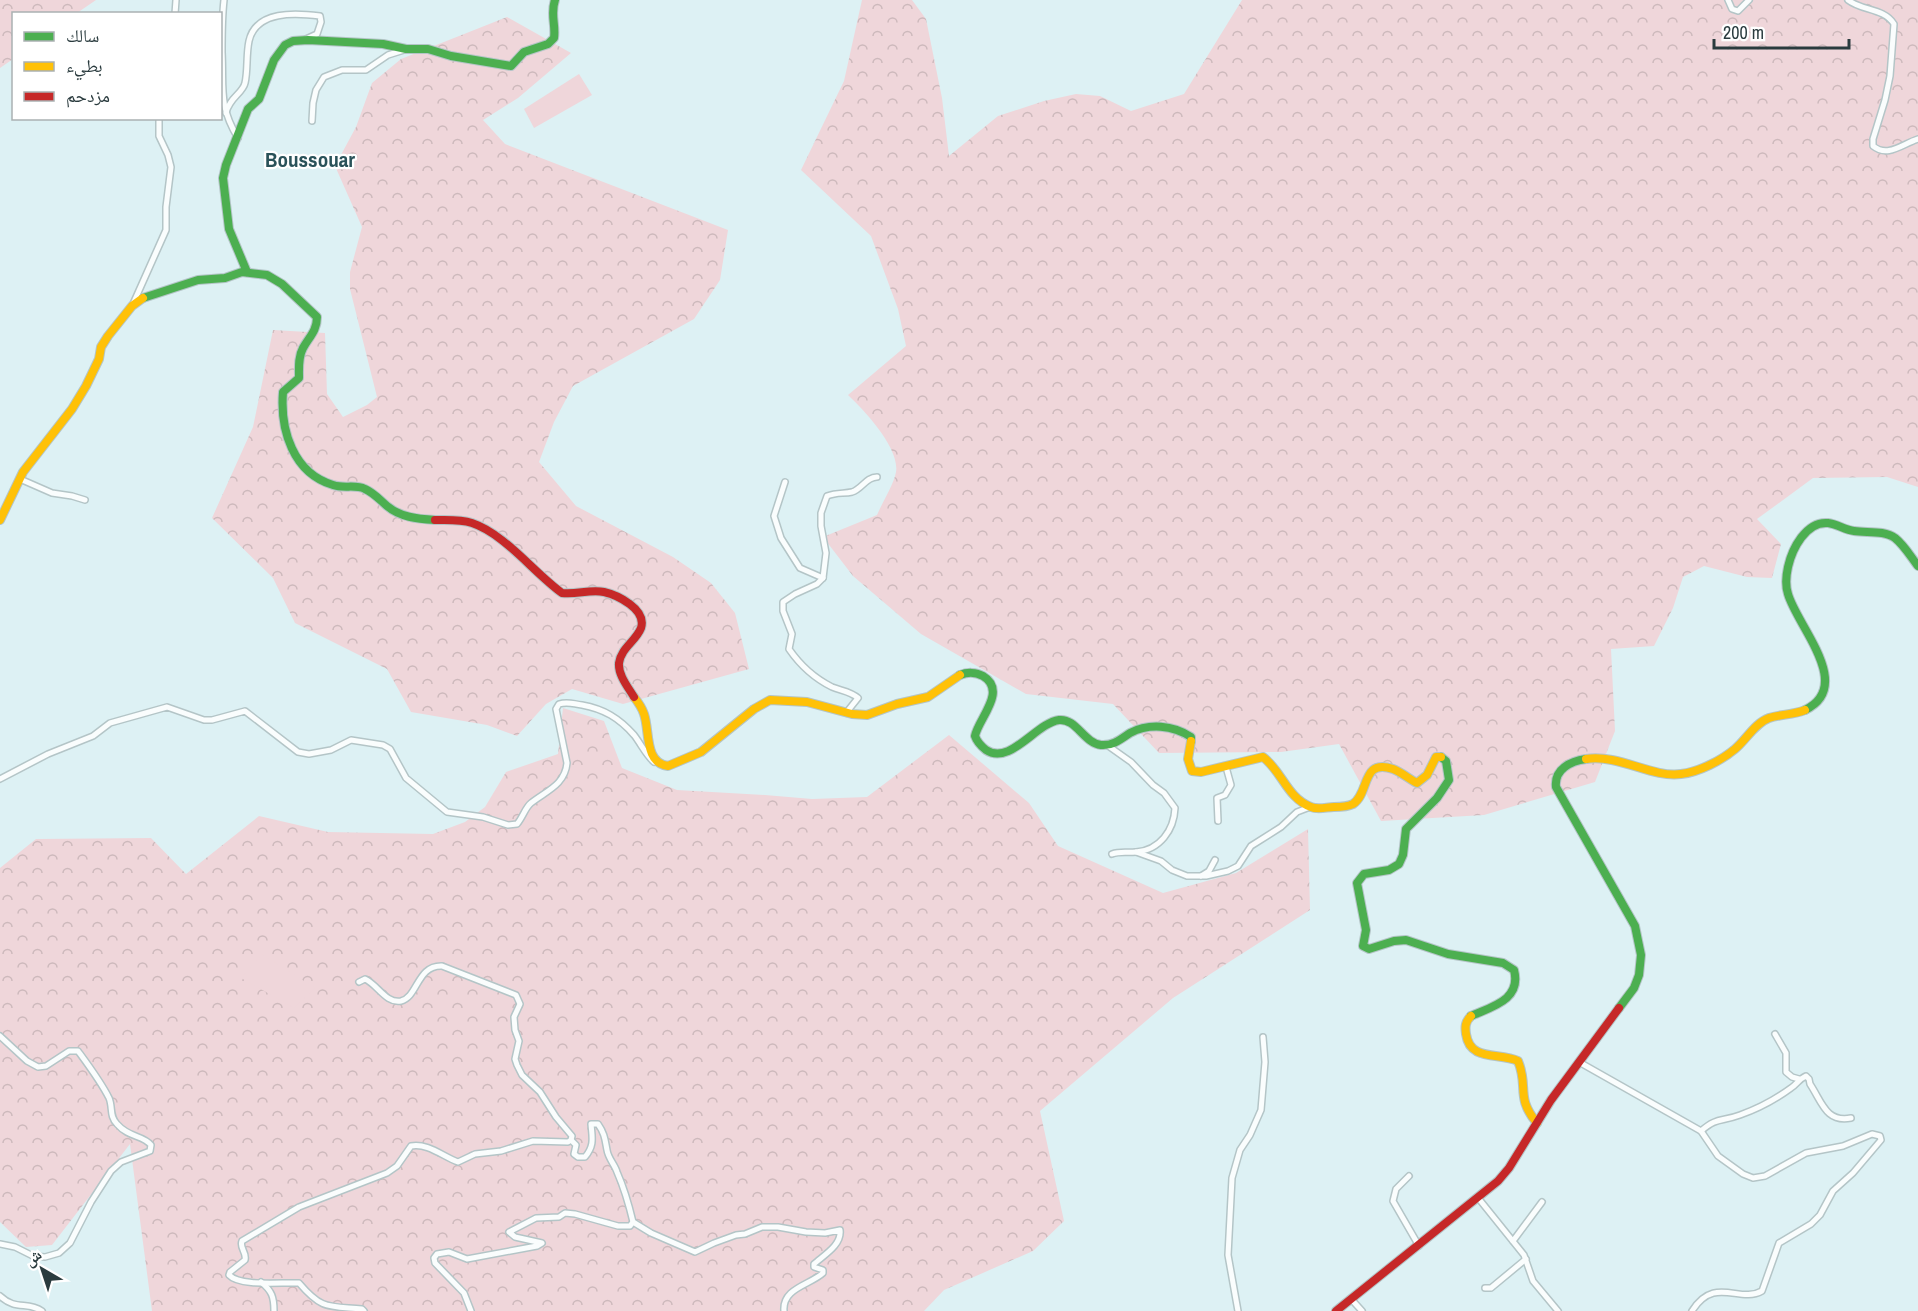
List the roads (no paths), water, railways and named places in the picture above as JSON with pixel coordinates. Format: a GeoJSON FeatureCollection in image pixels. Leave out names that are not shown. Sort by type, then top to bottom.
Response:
{"type":"FeatureCollection","features":[{"type":"Feature","properties":{"kind":"street"},"geometry":{"type":"LineString","coordinates":[[222,25],[224,0]]}},
{"type":"Feature","properties":{"kind":"street"},"geometry":{"type":"LineString","coordinates":[[247,272],[229,229],[223,178],[248,109],[259,99],[279,51],[293,41],[302,40],[383,44],[406,49],[428,49],[451,56],[511,66],[516,63],[523,52],[552,42],[555,31],[551,11],[555,0]]}},
{"type":"Feature","properties":{"kind":"street"},"geometry":{"type":"LineString","coordinates":[[1728,0],[1734,10],[1738,10],[1749,0]]}},
{"type":"Feature","properties":{"kind":"street"},"geometry":{"type":"LineString","coordinates":[[1848,0],[1884,14],[1894,24],[1890,76],[1873,139],[1874,146],[1880,151],[1890,151],[1918,139]]}},
{"type":"Feature","properties":{"kind":"street"},"geometry":{"type":"LineString","coordinates":[[226,113],[230,101],[244,86],[249,39],[261,24],[272,17],[288,13],[320,16],[320,29],[317,34],[302,40]]}},
{"type":"Feature","properties":{"kind":"street"},"geometry":{"type":"LineString","coordinates":[[312,121],[314,96],[324,77],[342,70],[366,70],[388,55],[406,49]]}},
{"type":"Feature","properties":{"kind":"street"},"geometry":{"type":"LineString","coordinates":[[222,70],[223,102],[238,138]]}},
{"type":"Feature","properties":{"kind":"street"},"geometry":{"type":"LineString","coordinates":[[132,306],[166,230],[166,207],[171,167],[159,136],[159,120]]}},
{"type":"Feature","properties":{"kind":"street"},"geometry":{"type":"LineString","coordinates":[[0,520],[31,461],[72,409],[86,386],[99,359],[101,347],[132,306],[140,299],[152,294],[198,280],[225,278],[247,272],[267,275],[282,284],[317,317],[314,333],[300,356],[299,378],[283,392],[281,403],[284,429],[294,455],[325,482],[334,486],[365,489],[397,514],[432,521],[464,521],[482,527],[562,593],[571,595],[595,590],[632,606],[643,621],[620,660],[620,671],[643,711],[652,754],[661,765]]}},
{"type":"Feature","properties":{"kind":"street"},"geometry":{"type":"LineString","coordinates":[[846,713],[858,698],[852,692],[834,688],[813,675],[799,663],[789,649],[792,634],[783,611],[783,602],[817,584],[823,578],[826,553],[821,513],[827,496],[841,491],[851,492],[872,477],[877,477]]}},
{"type":"Feature","properties":{"kind":"street"},"geometry":{"type":"LineString","coordinates":[[20,479],[52,493],[84,500]]}},
{"type":"Feature","properties":{"kind":"street"},"geometry":{"type":"LineString","coordinates":[[785,482],[774,516],[782,538],[800,568],[823,578]]}},
{"type":"Feature","properties":{"kind":"street"},"geometry":{"type":"LineString","coordinates":[[1336,1311],[1479,1199],[1509,1168],[1551,1100],[1634,988],[1639,975],[1641,955],[1635,926],[1556,787],[1559,771],[1578,760],[1609,758],[1668,774],[1682,774],[1723,758],[1767,718],[1795,714],[1814,702],[1824,687],[1826,676],[1824,665],[1788,597],[1786,584],[1792,552],[1811,528],[1822,523],[1830,523],[1846,530],[1886,534],[1894,537],[1918,566]]}},
{"type":"Feature","properties":{"kind":"street"},"geometry":{"type":"LineString","coordinates":[[0,779],[48,754],[93,736],[110,723],[167,707],[204,720],[245,711],[298,752],[309,754],[331,750],[351,740],[383,745],[390,749],[406,778],[447,812],[483,817],[508,825],[517,824],[531,803],[554,788],[566,772],[567,764],[556,710],[559,704],[569,702],[591,707],[603,710],[617,718],[651,759],[668,767],[701,752],[758,706],[772,700],[820,704],[846,713],[868,715],[927,697],[953,677],[962,673],[974,672],[983,675],[990,682],[992,694],[991,704],[976,730],[975,737],[987,751],[997,753],[1012,749],[1059,719],[1066,720],[1075,726],[1087,740],[1097,745],[1107,745],[1144,728],[1171,728],[1185,731],[1191,737],[1188,765],[1192,771],[1201,772],[1263,757],[1275,768],[1283,783],[1310,807]]}},
{"type":"Feature","properties":{"kind":"street"},"geometry":{"type":"LineString","coordinates":[[1107,745],[1131,762],[1164,793],[1175,808],[1172,826],[1164,839],[1152,847],[1136,852]]}},
{"type":"Feature","properties":{"kind":"street"},"geometry":{"type":"LineString","coordinates":[[1112,854],[1124,851],[1136,852],[1161,861],[1177,873],[1200,876],[1233,869],[1238,866],[1251,846],[1281,827],[1297,812],[1310,807],[1351,805],[1361,794],[1369,773],[1379,766],[1402,771],[1417,783],[1430,773],[1437,757],[1442,758],[1446,761],[1449,780],[1437,798],[1403,834],[1404,853],[1400,862],[1386,872],[1369,872],[1359,878],[1357,883],[1366,930],[1363,946],[1369,949],[1394,941],[1406,940],[1448,954],[1503,963],[1514,970],[1516,981],[1507,997],[1489,1010],[1474,1014],[1467,1019],[1466,1038],[1473,1050],[1480,1054],[1518,1060],[1522,1073],[1523,1103],[1537,1123]]}},
{"type":"Feature","properties":{"kind":"street"},"geometry":{"type":"LineString","coordinates":[[1218,821],[1217,798],[1225,795],[1231,783],[1226,767]]}},
{"type":"Feature","properties":{"kind":"street"},"geometry":{"type":"LineString","coordinates":[[1200,876],[1209,871],[1215,860]]}},
{"type":"Feature","properties":{"kind":"street"},"geometry":{"type":"LineString","coordinates":[[359,982],[365,979],[370,981],[381,993],[395,1001],[401,1001],[407,997],[425,972],[430,968],[441,966],[516,995],[520,1004],[514,1017],[515,1033],[519,1041],[515,1059],[522,1075],[538,1088],[556,1117],[570,1132],[576,1145],[574,1154],[578,1157],[585,1157],[592,1146],[591,1124],[598,1124],[605,1134],[607,1150],[618,1173],[633,1222],[651,1233],[695,1252],[762,1227],[815,1233],[840,1230],[841,1236],[837,1243],[814,1264],[814,1268],[823,1270],[823,1273],[790,1294],[783,1305],[784,1311]]}},
{"type":"Feature","properties":{"kind":"street"},"geometry":{"type":"LineString","coordinates":[[1775,1034],[1786,1053],[1786,1072],[1799,1079]]}},
{"type":"Feature","properties":{"kind":"street"},"geometry":{"type":"LineString","coordinates":[[0,1036],[27,1061],[38,1067],[46,1066],[69,1051],[78,1051],[110,1101],[111,1117],[126,1134],[147,1140],[151,1145],[150,1151],[122,1162],[111,1171],[91,1202],[70,1243],[59,1252],[45,1257],[33,1256],[15,1247],[0,1244]]}},
{"type":"Feature","properties":{"kind":"street"},"geometry":{"type":"LineString","coordinates":[[1238,1311],[1228,1255],[1232,1178],[1240,1150],[1250,1135],[1261,1110],[1265,1062],[1263,1037]]}},
{"type":"Feature","properties":{"kind":"street"},"geometry":{"type":"LineString","coordinates":[[1579,1062],[1701,1131],[1718,1156],[1743,1174],[1753,1178],[1765,1176],[1806,1152],[1843,1146],[1872,1134],[1879,1135],[1881,1138],[1853,1173],[1833,1191],[1820,1215],[1811,1224],[1779,1243],[1762,1291],[1754,1294],[1732,1292],[1706,1296],[1701,1298],[1692,1311]]}},
{"type":"Feature","properties":{"kind":"street"},"geometry":{"type":"LineString","coordinates":[[1701,1131],[1713,1121],[1738,1116],[1770,1101],[1806,1076],[1832,1117],[1840,1120],[1851,1119]]}},
{"type":"Feature","properties":{"kind":"street"},"geometry":{"type":"LineString","coordinates":[[364,1311],[322,1304],[313,1299],[299,1283],[242,1282],[229,1275],[231,1270],[245,1260],[246,1255],[241,1245],[245,1238],[299,1207],[387,1173],[397,1166],[408,1147],[419,1145],[458,1162],[475,1154],[501,1151],[533,1141],[564,1143],[572,1140]]}},
{"type":"Feature","properties":{"kind":"street"},"geometry":{"type":"LineString","coordinates":[[1409,1176],[1396,1190],[1393,1201],[1419,1246]]}},
{"type":"Feature","properties":{"kind":"street"},"geometry":{"type":"LineString","coordinates":[[1479,1199],[1526,1259],[1533,1281],[1558,1311]]}},
{"type":"Feature","properties":{"kind":"street"},"geometry":{"type":"LineString","coordinates":[[1513,1241],[1542,1202]]}},
{"type":"Feature","properties":{"kind":"street"},"geometry":{"type":"LineString","coordinates":[[471,1311],[464,1293],[435,1263],[434,1258],[438,1254],[454,1253],[467,1259],[537,1246],[542,1243],[515,1237],[509,1232],[536,1218],[575,1214],[618,1226],[630,1227],[633,1222]]}},
{"type":"Feature","properties":{"kind":"street"},"geometry":{"type":"LineString","coordinates":[[1485,1288],[1491,1288],[1526,1259]]}},
{"type":"Feature","properties":{"kind":"street"},"geometry":{"type":"LineString","coordinates":[[261,1282],[273,1296],[274,1311]]}},
{"type":"Feature","properties":{"kind":"street"},"geometry":{"type":"LineString","coordinates":[[0,1296],[6,1304],[14,1307],[37,1308],[42,1311]]}},
{"type":"Feature","properties":{"kind":"street"},"geometry":{"type":"LineString","coordinates":[[1352,1299],[1362,1311]]}},
{"type":"Feature","properties":{"kind":"district","name":"Boussouar"},"geometry":{"type":"Point","coordinates":[310,160]}}]}
